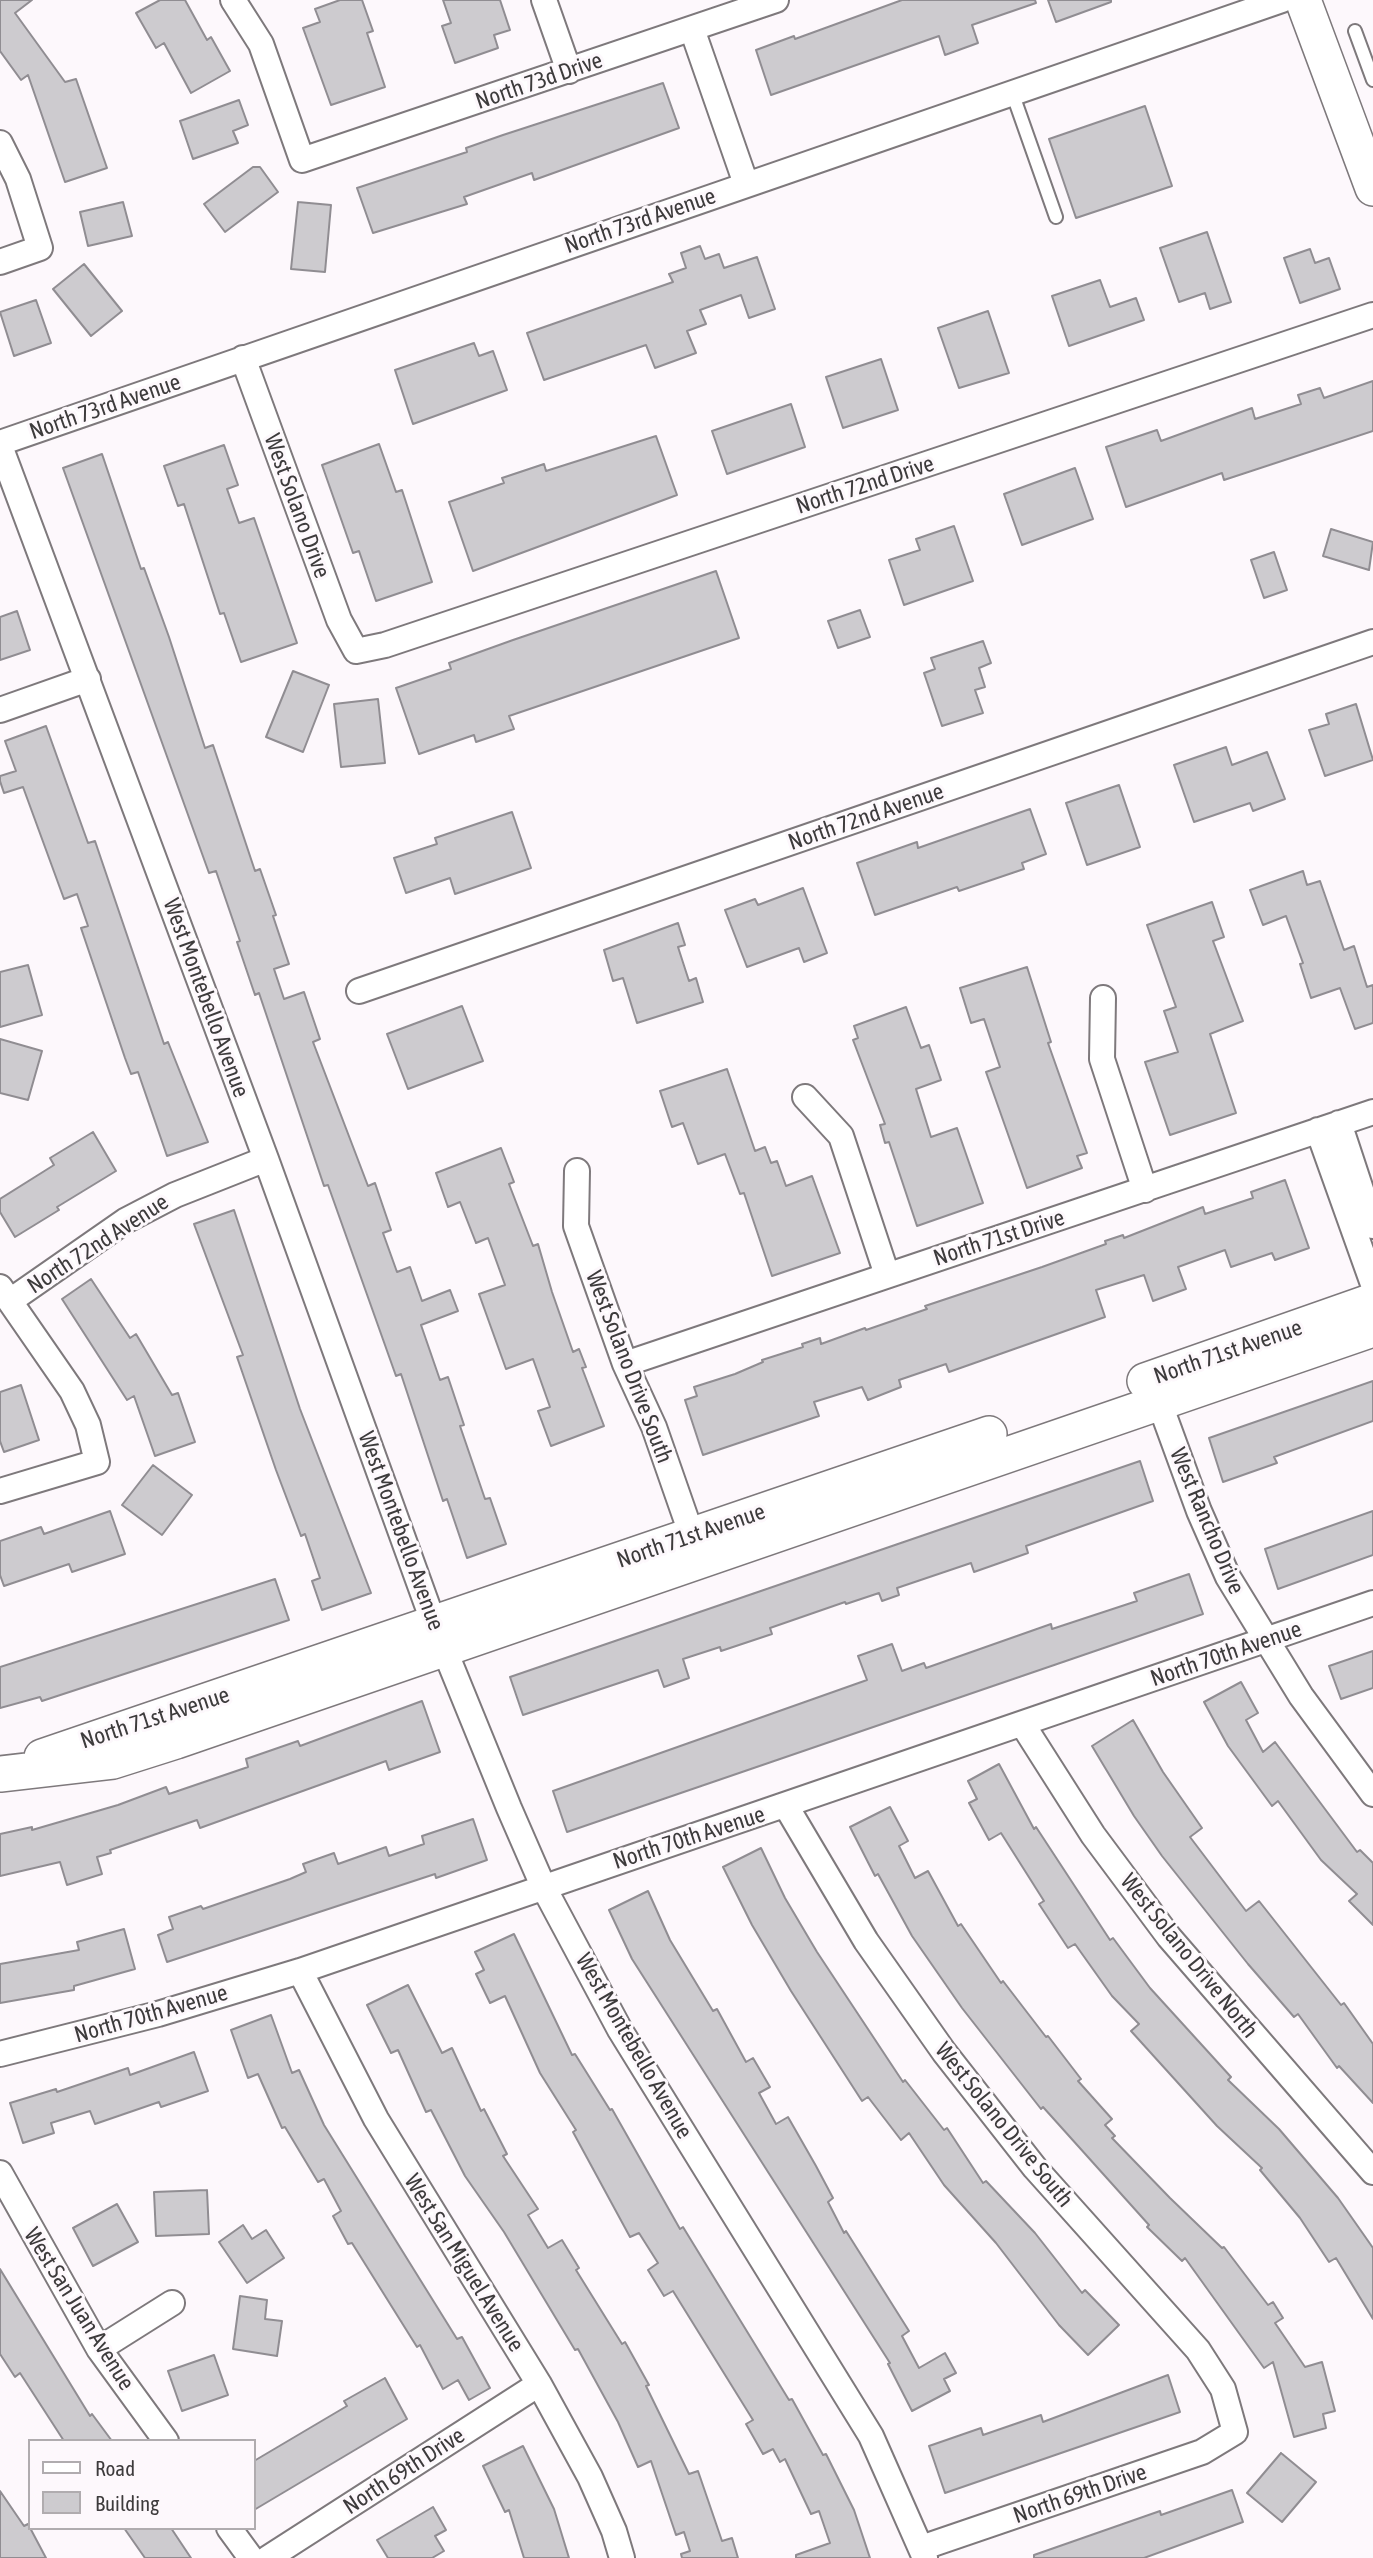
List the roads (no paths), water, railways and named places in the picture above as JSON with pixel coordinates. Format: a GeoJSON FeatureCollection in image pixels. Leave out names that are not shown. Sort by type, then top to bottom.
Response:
{"type":"FeatureCollection","features":[{"type":"Feature","properties":{"kind":"street","name":"North 73d Drive"},"geometry":{"type":"LineString","coordinates":[[233,0],[261,44],[302,160],[776,0]]}},
{"type":"Feature","properties":{"kind":"street"},"geometry":{"type":"LineString","coordinates":[[544,0],[569,71]]}},
{"type":"Feature","properties":{"kind":"street","name":"North 73rd Avenue"},"geometry":{"type":"LineString","coordinates":[[0,445],[243,358],[1013,95],[1282,0]]}},
{"type":"Feature","properties":{"kind":"street"},"geometry":{"type":"LineString","coordinates":[[1303,0],[1357,128],[1373,188]]}},
{"type":"Feature","properties":{"kind":"street"},"geometry":{"type":"LineString","coordinates":[[692,29],[746,184]]}},
{"type":"Feature","properties":{"kind":"street"},"geometry":{"type":"LineString","coordinates":[[0,143],[18,178],[40,248],[0,262]]}},
{"type":"Feature","properties":{"kind":"street","name":"North 72nd Drive"},"geometry":{"type":"LineString","coordinates":[[356,651],[384,645],[1373,315]]}},
{"type":"Feature","properties":{"kind":"street","name":"West Solano Drive"},"geometry":{"type":"LineString","coordinates":[[243,358],[340,620],[356,651]]}},
{"type":"Feature","properties":{"kind":"street","name":"West Montebello Avenue"},"geometry":{"type":"LineString","coordinates":[[0,445],[266,1159],[439,1636],[543,1886],[620,2030],[871,2436],[923,2553]]}},
{"type":"Feature","properties":{"kind":"street","name":"North 72nd Avenue"},"geometry":{"type":"LineString","coordinates":[[359,991],[1373,642]]}},
{"type":"Feature","properties":{"kind":"street"},"geometry":{"type":"LineString","coordinates":[[0,710],[88,679]]}},
{"type":"Feature","properties":{"kind":"street"},"geometry":{"type":"LineString","coordinates":[[1103,998],[1102,1059],[1145,1190]]}},
{"type":"Feature","properties":{"kind":"street"},"geometry":{"type":"LineString","coordinates":[[804,1097],[841,1136],[887,1275]]}},
{"type":"Feature","properties":{"kind":"street","name":"North 71st Drive"},"geometry":{"type":"LineString","coordinates":[[625,1364],[1373,1112]]}},
{"type":"Feature","properties":{"kind":"street"},"geometry":{"type":"LineString","coordinates":[[1328,1127],[1366,1225],[1373,1284]]}},
{"type":"Feature","properties":{"kind":"street","name":"North 72nd Avenue"},"geometry":{"type":"LineString","coordinates":[[5,1294],[125,1221],[175,1195],[266,1159]]}},
{"type":"Feature","properties":{"kind":"street","name":"West Solano Drive South"},"geometry":{"type":"LineString","coordinates":[[577,1171],[576,1226],[625,1364],[654,1427],[696,1548]]}},
{"type":"Feature","properties":{"kind":"street"},"geometry":{"type":"LineString","coordinates":[[0,1491],[97,1462],[88,1425],[72,1391],[5,1294]]}},
{"type":"Feature","properties":{"kind":"street","name":"North 71st Avenue"},"geometry":{"type":"LineString","coordinates":[[5,1773],[65,1769],[113,1761],[439,1636],[1154,1390],[1373,1301]]}},
{"type":"Feature","properties":{"kind":"street","name":"North 71st Avenue"},"geometry":{"type":"LineString","coordinates":[[1154,1390],[1373,1329]]}},
{"type":"Feature","properties":{"kind":"street","name":"West Rancho Drive"},"geometry":{"type":"LineString","coordinates":[[1154,1390],[1208,1533],[1228,1577],[1265,1640],[1373,1794]]}},
{"type":"Feature","properties":{"kind":"street","name":"North 70th Avenue"},"geometry":{"type":"LineString","coordinates":[[0,2054],[158,2014],[300,1971],[543,1886],[1023,1726],[1373,1603]]}},
{"type":"Feature","properties":{"kind":"street","name":"West Solano Drive North"},"geometry":{"type":"LineString","coordinates":[[1023,1726],[1093,1835],[1169,1937],[1373,2172]]}},
{"type":"Feature","properties":{"kind":"street","name":"West Solano Drive South"},"geometry":{"type":"LineString","coordinates":[[786,1806],[866,1941],[944,2052],[1035,2168],[1198,2350],[1223,2389],[1235,2432]]}},
{"type":"Feature","properties":{"kind":"street","name":"West San Miguel Avenue"},"geometry":{"type":"LineString","coordinates":[[300,1971],[376,2119],[539,2384],[590,2477],[614,2531],[622,2558]]}},
{"type":"Feature","properties":{"kind":"street","name":"West San Juan Avenue"},"geometry":{"type":"LineString","coordinates":[[0,2173],[7,2206],[99,2349],[165,2439]]}},
{"type":"Feature","properties":{"kind":"street"},"geometry":{"type":"LineString","coordinates":[[99,2349],[172,2303]]}},
{"type":"Feature","properties":{"kind":"street","name":"North 69th Drive"},"geometry":{"type":"LineString","coordinates":[[268,2558],[539,2384]]}},
{"type":"Feature","properties":{"kind":"street","name":"North 69th Drive"},"geometry":{"type":"LineString","coordinates":[[923,2553],[1202,2452],[1235,2432]]}},
{"type":"Feature","properties":{"kind":"street"},"geometry":{"type":"LineString","coordinates":[[230,2530],[251,2558]]}},
{"type":"Feature","properties":{"kind":"lane"},"geometry":{"type":"LineString","coordinates":[[1355,31],[1373,80]]}},
{"type":"Feature","properties":{"kind":"lane"},"geometry":{"type":"LineString","coordinates":[[1013,95],[1056,217]]}}]}
